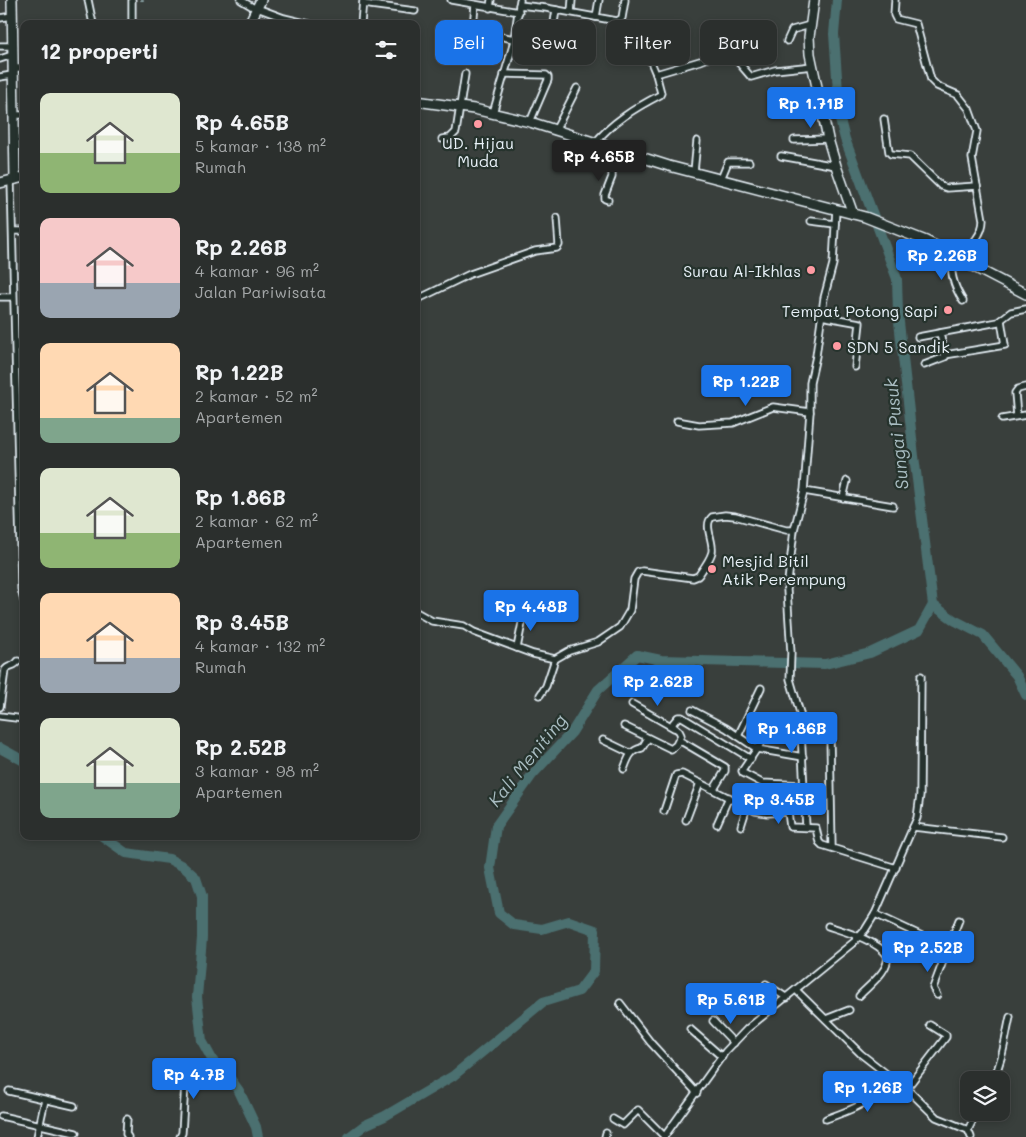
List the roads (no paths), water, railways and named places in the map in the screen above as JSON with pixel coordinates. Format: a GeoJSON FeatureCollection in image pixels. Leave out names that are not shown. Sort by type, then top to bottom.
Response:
{"type":"FeatureCollection","features":[{"type":"Feature","properties":{"kind":"main road"},"geometry":{"type":"LineString","coordinates":[[0,183],[17,179],[13,115],[12,0]]}},
{"type":"Feature","properties":{"kind":"main road"},"geometry":{"type":"LineString","coordinates":[[814,0],[810,25],[810,44],[828,139],[836,166],[860,215]]}},
{"type":"Feature","properties":{"kind":"main road"},"geometry":{"type":"LineString","coordinates":[[250,20],[255,6]]}},
{"type":"Feature","properties":{"kind":"main road"},"geometry":{"type":"LineString","coordinates":[[420,101],[461,106],[530,122],[618,151],[860,215],[926,241],[1026,294]]}},
{"type":"Feature","properties":{"kind":"street"},"geometry":{"type":"LineString","coordinates":[[88,0],[92,20]]}},
{"type":"Feature","properties":{"kind":"street"},"geometry":{"type":"LineString","coordinates":[[132,0],[132,20]]}},
{"type":"Feature","properties":{"kind":"street"},"geometry":{"type":"LineString","coordinates":[[241,0],[292,20]]}},
{"type":"Feature","properties":{"kind":"street"},"geometry":{"type":"LineString","coordinates":[[451,0],[519,12]]}},
{"type":"Feature","properties":{"kind":"street"},"geometry":{"type":"LineString","coordinates":[[490,8],[491,0]]}},
{"type":"Feature","properties":{"kind":"street"},"geometry":{"type":"LineString","coordinates":[[546,8],[547,0]]}},
{"type":"Feature","properties":{"kind":"street"},"geometry":{"type":"LineString","coordinates":[[570,12],[572,0]]}},
{"type":"Feature","properties":{"kind":"street"},"geometry":{"type":"LineString","coordinates":[[596,17],[599,0]]}},
{"type":"Feature","properties":{"kind":"street"},"geometry":{"type":"LineString","coordinates":[[518,20],[520,3],[617,21],[621,19],[625,0]]}},
{"type":"Feature","properties":{"kind":"street"},"geometry":{"type":"LineString","coordinates":[[895,0],[894,15],[896,19],[914,22],[918,26],[921,45],[931,80],[937,86],[958,95],[969,109],[977,134],[972,155],[983,220],[981,232],[954,257],[951,269],[952,280],[963,301]]}},
{"type":"Feature","properties":{"kind":"street"},"geometry":{"type":"LineString","coordinates":[[361,20],[363,2],[415,11]]}},
{"type":"Feature","properties":{"kind":"street"},"geometry":{"type":"LineString","coordinates":[[475,5],[473,28],[475,31],[513,42]]}},
{"type":"Feature","properties":{"kind":"street"},"geometry":{"type":"LineString","coordinates":[[554,20],[556,10]]}},
{"type":"Feature","properties":{"kind":"street"},"geometry":{"type":"LineString","coordinates":[[0,18],[12,16]]}},
{"type":"Feature","properties":{"kind":"street"},"geometry":{"type":"LineString","coordinates":[[787,41],[792,30],[810,25]]}},
{"type":"Feature","properties":{"kind":"street"},"geometry":{"type":"LineString","coordinates":[[493,113],[513,45]]}},
{"type":"Feature","properties":{"kind":"street"},"geometry":{"type":"LineString","coordinates":[[0,46],[12,51]]}},
{"type":"Feature","properties":{"kind":"street"},"geometry":{"type":"LineString","coordinates":[[0,58],[12,51]]}},
{"type":"Feature","properties":{"kind":"street"},"geometry":{"type":"LineString","coordinates":[[656,74],[700,61]]}},
{"type":"Feature","properties":{"kind":"street"},"geometry":{"type":"LineString","coordinates":[[594,144],[618,120],[661,94],[652,65]]}},
{"type":"Feature","properties":{"kind":"street"},"geometry":{"type":"LineString","coordinates":[[741,65],[751,77],[775,70],[813,66]]}},
{"type":"Feature","properties":{"kind":"street"},"geometry":{"type":"LineString","coordinates":[[0,77],[20,69]]}},
{"type":"Feature","properties":{"kind":"street"},"geometry":{"type":"LineString","coordinates":[[442,139],[450,138],[454,135],[461,106],[465,74]]}},
{"type":"Feature","properties":{"kind":"street"},"geometry":{"type":"LineString","coordinates":[[504,74],[546,75],[548,77],[530,122]]}},
{"type":"Feature","properties":{"kind":"street"},"geometry":{"type":"LineString","coordinates":[[555,131],[577,88]]}},
{"type":"Feature","properties":{"kind":"street"},"geometry":{"type":"LineString","coordinates":[[13,115],[20,115]]}},
{"type":"Feature","properties":{"kind":"street"},"geometry":{"type":"LineString","coordinates":[[884,119],[889,152],[891,154],[910,156],[944,187],[977,186]]}},
{"type":"Feature","properties":{"kind":"street"},"geometry":{"type":"LineString","coordinates":[[794,140],[828,139]]}},
{"type":"Feature","properties":{"kind":"street"},"geometry":{"type":"LineString","coordinates":[[694,172],[697,141]]}},
{"type":"Feature","properties":{"kind":"street"},"geometry":{"type":"LineString","coordinates":[[608,200],[605,198],[605,194],[612,178],[612,167],[618,151]]}},
{"type":"Feature","properties":{"kind":"street"},"geometry":{"type":"LineString","coordinates":[[781,156],[836,166]]}},
{"type":"Feature","properties":{"kind":"street"},"geometry":{"type":"LineString","coordinates":[[721,179],[728,162],[749,162]]}},
{"type":"Feature","properties":{"kind":"street"},"geometry":{"type":"LineString","coordinates":[[17,179],[13,231],[13,297],[20,554]]}},
{"type":"Feature","properties":{"kind":"street"},"geometry":{"type":"LineString","coordinates":[[806,827],[800,713],[790,679],[791,653],[787,590],[794,530],[804,491],[810,412],[810,383],[816,356],[821,316],[834,264],[836,209]]}},
{"type":"Feature","properties":{"kind":"street"},"geometry":{"type":"LineString","coordinates":[[420,298],[470,274],[535,251],[557,248],[559,244],[558,218]]}},
{"type":"Feature","properties":{"kind":"street"},"geometry":{"type":"LineString","coordinates":[[811,221],[835,224]]}},
{"type":"Feature","properties":{"kind":"street"},"geometry":{"type":"LineString","coordinates":[[13,231],[20,231]]}},
{"type":"Feature","properties":{"kind":"street"},"geometry":{"type":"LineString","coordinates":[[0,297],[13,297]]}},
{"type":"Feature","properties":{"kind":"street"},"geometry":{"type":"LineString","coordinates":[[918,337],[1001,320],[1011,312],[1026,309]]}},
{"type":"Feature","properties":{"kind":"street"},"geometry":{"type":"LineString","coordinates":[[821,316],[860,322],[855,367]]}},
{"type":"Feature","properties":{"kind":"street"},"geometry":{"type":"LineString","coordinates":[[924,365],[944,358],[945,355],[1005,348],[1001,320]]}},
{"type":"Feature","properties":{"kind":"street"},"geometry":{"type":"LineString","coordinates":[[940,333],[945,355]]}},
{"type":"Feature","properties":{"kind":"street"},"geometry":{"type":"LineString","coordinates":[[1018,416],[1015,393],[1018,389],[1026,387]]}},
{"type":"Feature","properties":{"kind":"street"},"geometry":{"type":"LineString","coordinates":[[677,421],[699,424],[732,423],[773,407],[810,412]]}},
{"type":"Feature","properties":{"kind":"street"},"geometry":{"type":"LineString","coordinates":[[1002,419],[1026,415]]}},
{"type":"Feature","properties":{"kind":"street"},"geometry":{"type":"LineString","coordinates":[[843,498],[847,481]]}},
{"type":"Feature","properties":{"kind":"street"},"geometry":{"type":"LineString","coordinates":[[804,491],[893,506]]}},
{"type":"Feature","properties":{"kind":"street"},"geometry":{"type":"LineString","coordinates":[[540,695],[546,686],[555,659],[569,650],[598,642],[620,627],[630,610],[634,579],[638,572],[693,578],[698,576],[712,552],[708,523],[711,517],[730,516],[786,530],[794,530]]}},
{"type":"Feature","properties":{"kind":"street"},"geometry":{"type":"LineString","coordinates":[[517,648],[524,613]]}},
{"type":"Feature","properties":{"kind":"street"},"geometry":{"type":"LineString","coordinates":[[420,614],[432,621],[464,626],[472,632],[541,657],[555,659]]}},
{"type":"Feature","properties":{"kind":"street"},"geometry":{"type":"LineString","coordinates":[[0,707],[5,670],[17,664],[18,661]]}},
{"type":"Feature","properties":{"kind":"street"},"geometry":{"type":"LineString","coordinates":[[613,1119],[623,1124],[638,1110],[664,1137],[722,1057],[747,1029],[860,937],[875,914],[918,815],[920,795],[921,676]]}},
{"type":"Feature","properties":{"kind":"street"},"geometry":{"type":"LineString","coordinates":[[738,736],[761,688]]}},
{"type":"Feature","properties":{"kind":"street"},"geometry":{"type":"LineString","coordinates":[[624,726],[671,749],[676,745],[681,733],[632,704]]}},
{"type":"Feature","properties":{"kind":"street"},"geometry":{"type":"LineString","coordinates":[[692,710],[726,728],[757,749],[803,757]]}},
{"type":"Feature","properties":{"kind":"street"},"geometry":{"type":"LineString","coordinates":[[0,716],[20,718]]}},
{"type":"Feature","properties":{"kind":"street"},"geometry":{"type":"LineString","coordinates":[[674,728],[673,723],[678,717],[682,717],[751,759]]}},
{"type":"Feature","properties":{"kind":"street"},"geometry":{"type":"LineString","coordinates":[[802,733],[773,728],[742,770],[744,774],[762,783],[804,785]]}},
{"type":"Feature","properties":{"kind":"street"},"geometry":{"type":"LineString","coordinates":[[624,769],[630,754],[636,749],[642,748],[648,738]]}},
{"type":"Feature","properties":{"kind":"street"},"geometry":{"type":"LineString","coordinates":[[830,738],[832,847]]}},
{"type":"Feature","properties":{"kind":"street"},"geometry":{"type":"LineString","coordinates":[[603,740],[630,754]]}},
{"type":"Feature","properties":{"kind":"street"},"geometry":{"type":"LineString","coordinates":[[678,740],[726,767],[714,789]]}},
{"type":"Feature","properties":{"kind":"street"},"geometry":{"type":"LineString","coordinates":[[664,811],[678,774],[682,774],[755,811],[788,812],[791,827],[816,828],[820,844],[896,868]]}},
{"type":"Feature","properties":{"kind":"street"},"geometry":{"type":"LineString","coordinates":[[686,820],[700,783]]}},
{"type":"Feature","properties":{"kind":"street"},"geometry":{"type":"LineString","coordinates":[[717,824],[728,797]]}},
{"type":"Feature","properties":{"kind":"street"},"geometry":{"type":"LineString","coordinates":[[741,826],[747,807]]}},
{"type":"Feature","properties":{"kind":"street"},"geometry":{"type":"LineString","coordinates":[[913,827],[1002,837]]}},
{"type":"Feature","properties":{"kind":"street"},"geometry":{"type":"LineString","coordinates":[[875,914],[948,948]]}},
{"type":"Feature","properties":{"kind":"street"},"geometry":{"type":"LineString","coordinates":[[937,995],[933,988],[959,920]]}},
{"type":"Feature","properties":{"kind":"street"},"geometry":{"type":"LineString","coordinates":[[828,926],[860,937],[886,953],[888,959],[884,970],[859,996]]}},
{"type":"Feature","properties":{"kind":"street"},"geometry":{"type":"LineString","coordinates":[[766,984],[787,998]]}},
{"type":"Feature","properties":{"kind":"street"},"geometry":{"type":"LineString","coordinates":[[796,990],[861,1054],[893,1079],[899,1079],[936,1117],[968,1130],[971,1137]]}},
{"type":"Feature","properties":{"kind":"street"},"geometry":{"type":"LineString","coordinates":[[620,1003],[652,1043],[697,1093]]}},
{"type":"Feature","properties":{"kind":"street"},"geometry":{"type":"LineString","coordinates":[[826,1019],[849,1010]]}},
{"type":"Feature","properties":{"kind":"street"},"geometry":{"type":"LineString","coordinates":[[998,1071],[1005,1048],[1010,1017]]}},
{"type":"Feature","properties":{"kind":"street"},"geometry":{"type":"LineString","coordinates":[[713,1021],[734,1043]]}},
{"type":"Feature","properties":{"kind":"street"},"geometry":{"type":"LineString","coordinates":[[907,1088],[946,1037],[946,1035],[930,1024]]}},
{"type":"Feature","properties":{"kind":"street"},"geometry":{"type":"LineString","coordinates":[[690,1029],[722,1057]]}},
{"type":"Feature","properties":{"kind":"street"},"geometry":{"type":"LineString","coordinates":[[182,1136],[186,1067]]}},
{"type":"Feature","properties":{"kind":"street"},"geometry":{"type":"LineString","coordinates":[[826,1119],[868,1102],[893,1079]]}},
{"type":"Feature","properties":{"kind":"street"},"geometry":{"type":"LineString","coordinates":[[9,1090],[74,1106]]}},
{"type":"Feature","properties":{"kind":"street"},"geometry":{"type":"LineString","coordinates":[[37,1137],[45,1100]]}},
{"type":"Feature","properties":{"kind":"street"},"geometry":{"type":"LineString","coordinates":[[1,1116],[76,1133]]}},
{"type":"Feature","properties":{"kind":"street"},"geometry":{"type":"LineString","coordinates":[[127,1119],[126,1134],[128,1137]]}},
{"type":"Feature","properties":{"kind":"street"},"geometry":{"type":"LineString","coordinates":[[968,1130],[972,1121]]}},
{"type":"Feature","properties":{"kind":"waterway","name":"Sungai Pusuk"},"geometry":{"type":"LineString","coordinates":[[837,0],[834,34],[840,120],[845,139],[897,279],[898,313],[933,605]]}},
{"type":"Feature","properties":{"kind":"waterway"},"geometry":{"type":"LineString","coordinates":[[246,20],[251,9]]}},
{"type":"Feature","properties":{"kind":"waterway","name":"Kali Meniting"},"geometry":{"type":"LineString","coordinates":[[349,1137],[365,1125],[385,1116],[453,1076],[543,1002],[579,991],[594,971],[595,930],[569,921],[542,929],[514,925],[499,913],[490,868],[496,826],[532,775],[572,732],[598,690],[637,655],[661,660],[825,664],[870,653],[919,630],[933,605],[954,620],[983,635],[1017,676],[1026,695]]}},
{"type":"Feature","properties":{"kind":"waterway","name":"Kali Meniting"},"geometry":{"type":"LineString","coordinates":[[0,748],[20,759]]}},
{"type":"Feature","properties":{"kind":"waterway","name":"Kali Meniting"},"geometry":{"type":"LineString","coordinates":[[108,840],[126,853],[169,859],[184,867],[196,878],[202,896],[202,938],[197,997],[202,1041],[213,1061],[229,1077],[239,1091],[256,1127],[258,1137]]}},
{"type":"Feature","properties":{"kind":"place","name":"UD. Hijau Muda"},"geometry":{"type":"Point","coordinates":[478,124]}},
{"type":"Feature","properties":{"kind":"place","name":"Surau Al-Ikhlas"},"geometry":{"type":"Point","coordinates":[811,270]}},
{"type":"Feature","properties":{"kind":"place","name":"Tempat Potong Sapi"},"geometry":{"type":"Point","coordinates":[948,310]}},
{"type":"Feature","properties":{"kind":"place","name":"SDN 5 Sandik"},"geometry":{"type":"Point","coordinates":[837,346]}},
{"type":"Feature","properties":{"kind":"place","name":"Mesjid Bitil Atik Perempung"},"geometry":{"type":"Point","coordinates":[712,569]}}]}
